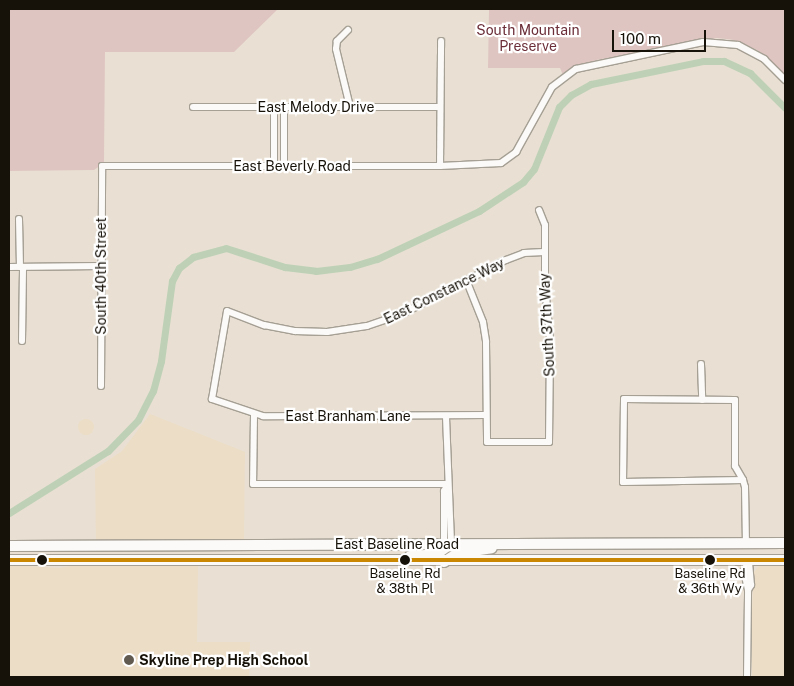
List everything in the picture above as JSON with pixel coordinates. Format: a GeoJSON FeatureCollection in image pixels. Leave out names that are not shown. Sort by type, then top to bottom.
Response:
{"type":"FeatureCollection","features":[{"type":"Feature","properties":{"kind":"main road"},"geometry":{"type":"LineString","coordinates":[[746,543],[748,560]]}},
{"type":"Feature","properties":{"kind":"main road","name":"East Baseline Road"},"geometry":{"type":"LineString","coordinates":[[9,560],[118,559],[390,562],[506,544],[785,543]]}},
{"type":"Feature","properties":{"kind":"main road"},"geometry":{"type":"LineString","coordinates":[[588,544],[588,561]]}},
{"type":"Feature","properties":{"kind":"main road","name":"East Baseline Road"},"geometry":{"type":"LineString","coordinates":[[9,546],[118,546],[448,553],[588,561],[785,560]]}},
{"type":"Feature","properties":{"kind":"main road"},"geometry":{"type":"LineString","coordinates":[[118,546],[118,559]]}},
{"type":"Feature","properties":{"kind":"street"},"geometry":{"type":"LineString","coordinates":[[348,30],[337,41],[336,49],[350,107]]}},
{"type":"Feature","properties":{"kind":"street"},"geometry":{"type":"LineString","coordinates":[[440,166],[441,41]]}},
{"type":"Feature","properties":{"kind":"street","name":"East Beverly Road"},"geometry":{"type":"LineString","coordinates":[[102,166],[481,166],[502,163],[516,152],[552,87],[576,69],[590,64],[714,42],[738,45],[753,52],[785,80]]}},
{"type":"Feature","properties":{"kind":"street","name":"East Melody Drive"},"geometry":{"type":"LineString","coordinates":[[193,107],[440,107]]}},
{"type":"Feature","properties":{"kind":"street"},"geometry":{"type":"LineString","coordinates":[[274,107],[274,166]]}},
{"type":"Feature","properties":{"kind":"street"},"geometry":{"type":"LineString","coordinates":[[284,107],[284,166]]}},
{"type":"Feature","properties":{"kind":"street","name":"South 40th Street"},"geometry":{"type":"LineString","coordinates":[[100,386],[102,166]]}},
{"type":"Feature","properties":{"kind":"street","name":"South 37th Way"},"geometry":{"type":"LineString","coordinates":[[486,415],[487,442],[549,442],[550,338],[544,252],[545,225],[539,210]]}},
{"type":"Feature","properties":{"kind":"street"},"geometry":{"type":"LineString","coordinates":[[19,219],[22,267],[22,341]]}},
{"type":"Feature","properties":{"kind":"street","name":"East Constance Way"},"geometry":{"type":"LineString","coordinates":[[212,399],[227,312],[272,326],[327,332],[367,326],[395,316],[524,253],[544,252]]}},
{"type":"Feature","properties":{"kind":"street"},"geometry":{"type":"LineString","coordinates":[[9,267],[100,266]]}},
{"type":"Feature","properties":{"kind":"street"},"geometry":{"type":"LineString","coordinates":[[467,282],[483,322],[486,415]]}},
{"type":"Feature","properties":{"kind":"street"},"geometry":{"type":"LineString","coordinates":[[701,364],[702,400]]}},
{"type":"Feature","properties":{"kind":"street","name":"East Branham Lane"},"geometry":{"type":"LineString","coordinates":[[212,399],[254,415],[446,417],[486,415]]}},
{"type":"Feature","properties":{"kind":"street"},"geometry":{"type":"LineString","coordinates":[[743,480],[623,482],[624,399],[735,400],[735,466],[743,480],[746,543]]}},
{"type":"Feature","properties":{"kind":"street"},"geometry":{"type":"LineString","coordinates":[[254,415],[253,484],[448,484]]}},
{"type":"Feature","properties":{"kind":"street"},"geometry":{"type":"LineString","coordinates":[[446,417],[448,484],[444,491],[448,510],[448,553]]}},
{"type":"Feature","properties":{"kind":"street"},"geometry":{"type":"LineString","coordinates":[[747,677],[748,590],[751,585],[748,560]]}},
{"type":"Feature","properties":{"kind":"shaded area"},"geometry":{"type":"Polygon","coordinates":[[[150,414],[245,452],[244,539],[96,540],[95,469],[122,451],[150,414]]]}},
{"type":"Feature","properties":{"kind":"shaded area"},"geometry":{"type":"Polygon","coordinates":[[[86,419],[94,427],[86,435],[78,427],[86,419]]]}},
{"type":"Feature","properties":{"kind":"shaded area"},"geometry":{"type":"Polygon","coordinates":[[[83,564],[198,566],[197,642],[250,642],[249,677],[9,677],[9,565],[59,568],[83,564]]]}},
{"type":"Feature","properties":{"kind":"shaded area"},"geometry":{"type":"Polygon","coordinates":[[[759,566],[785,566],[785,677],[752,677],[754,572],[759,566]]]}},
{"type":"Feature","properties":{"kind":"green space"},"geometry":{"type":"Polygon","coordinates":[[[9,9],[278,9],[234,52],[105,52],[104,163],[94,170],[9,171],[9,9]]]}},
{"type":"Feature","properties":{"kind":"green space","name":"South Mountain Preserve"},"geometry":{"type":"Polygon","coordinates":[[[489,9],[785,9],[785,76],[757,50],[734,40],[717,38],[596,60],[563,75],[560,68],[488,68],[489,9]]]}},
{"type":"Feature","properties":{"kind":"waterway"},"geometry":{"type":"LineString","coordinates":[[9,513],[108,451],[138,420],[153,391],[161,361],[172,281],[179,268],[193,257],[226,248],[285,267],[316,271],[350,267],[377,259],[479,211],[523,182],[534,169],[559,107],[571,95],[591,84],[703,61],[724,61],[750,73],[785,108]]}},
{"type":"Feature","properties":{"kind":"transit line"},"geometry":{"type":"LineString","coordinates":[[9,560],[785,560]]}},
{"type":"Feature","properties":{"kind":"place","name":"Baseline Rd & 38th Pl"},"geometry":{"type":"Point","coordinates":[405,560]}},
{"type":"Feature","properties":{"kind":"place","name":"Baseline Rd & 36th Wy"},"geometry":{"type":"Point","coordinates":[710,560]}},
{"type":"Feature","properties":{"kind":"place","name":"Skyline Prep High School"},"geometry":{"type":"Point","coordinates":[129,660]}}]}
